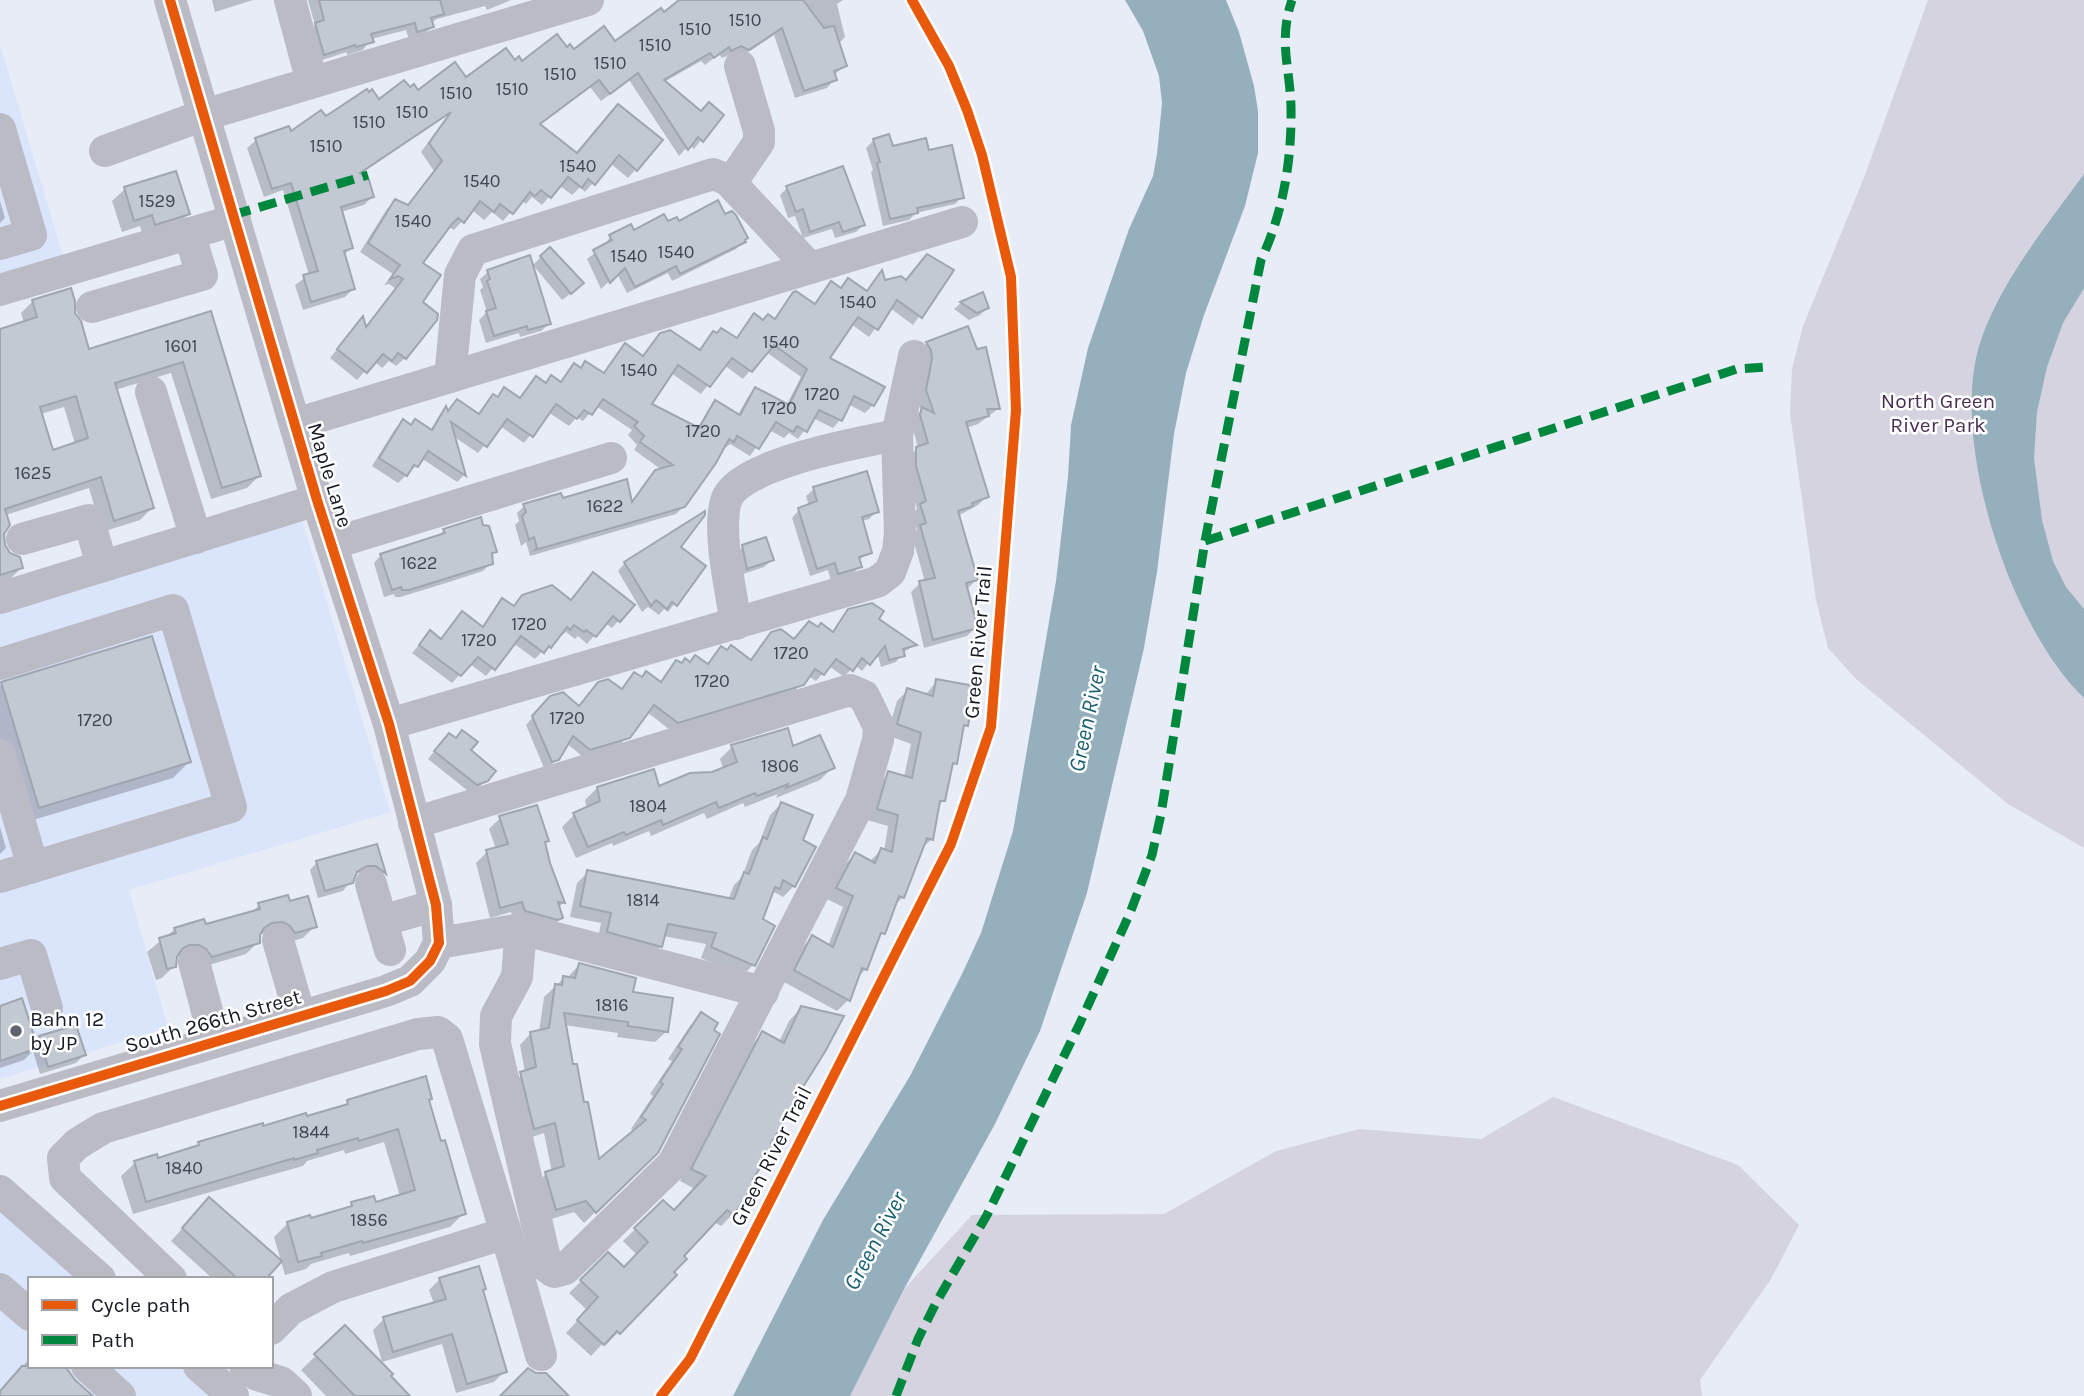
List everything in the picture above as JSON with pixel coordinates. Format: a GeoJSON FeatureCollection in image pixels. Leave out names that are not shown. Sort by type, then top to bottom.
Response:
{"type":"FeatureCollection","features":[{"type":"Feature","properties":{"kind":"street","name":"Maple Lane"},"geometry":{"type":"LineString","coordinates":[[170,0],[317,500],[388,724],[436,905],[435,952]]}},
{"type":"Feature","properties":{"kind":"street"},"geometry":{"type":"LineString","coordinates":[[290,0],[312,82]]}},
{"type":"Feature","properties":{"kind":"street"},"geometry":{"type":"LineString","coordinates":[[105,151],[204,115],[589,0]]}},
{"type":"Feature","properties":{"kind":"street"},"geometry":{"type":"LineString","coordinates":[[731,183],[759,142],[759,131],[740,65]]}},
{"type":"Feature","properties":{"kind":"street"},"geometry":{"type":"LineString","coordinates":[[0,129],[31,235],[0,244]]}},
{"type":"Feature","properties":{"kind":"street"},"geometry":{"type":"LineString","coordinates":[[450,377],[460,275],[473,250],[713,174],[731,183],[810,268]]}},
{"type":"Feature","properties":{"kind":"street"},"geometry":{"type":"LineString","coordinates":[[0,290],[235,220]]}},
{"type":"Feature","properties":{"kind":"street"},"geometry":{"type":"LineString","coordinates":[[295,424],[962,222]]}},
{"type":"Feature","properties":{"kind":"street"},"geometry":{"type":"LineString","coordinates":[[92,307],[202,275],[189,233]]}},
{"type":"Feature","properties":{"kind":"street"},"geometry":{"type":"LineString","coordinates":[[388,724],[877,582],[890,572],[898,551],[900,533],[897,435],[914,356]]}},
{"type":"Feature","properties":{"kind":"street"},"geometry":{"type":"LineString","coordinates":[[151,392],[195,538]]}},
{"type":"Feature","properties":{"kind":"street"},"geometry":{"type":"LineString","coordinates":[[736,624],[722,523],[726,499],[732,488],[774,466],[821,451],[897,435]]}},
{"type":"Feature","properties":{"kind":"street"},"geometry":{"type":"LineString","coordinates":[[331,544],[611,458]]}},
{"type":"Feature","properties":{"kind":"street"},"geometry":{"type":"LineString","coordinates":[[0,597],[317,500]]}},
{"type":"Feature","properties":{"kind":"street"},"geometry":{"type":"LineString","coordinates":[[22,539],[89,520],[102,566]]}},
{"type":"Feature","properties":{"kind":"street"},"geometry":{"type":"LineString","coordinates":[[0,664],[173,610],[231,807],[0,877]]}},
{"type":"Feature","properties":{"kind":"street"},"geometry":{"type":"LineString","coordinates":[[414,823],[850,690],[864,696],[879,727],[878,740],[861,800],[673,1164],[565,1269],[554,1272],[547,1267],[495,1044],[496,1016],[517,976],[521,929]]}},
{"type":"Feature","properties":{"kind":"street"},"geometry":{"type":"LineString","coordinates":[[0,755],[33,867]]}},
{"type":"Feature","properties":{"kind":"street"},"geometry":{"type":"LineString","coordinates":[[371,884],[386,936],[436,905]]}},
{"type":"Feature","properties":{"kind":"street"},"geometry":{"type":"LineString","coordinates":[[435,952],[521,929],[762,992]]}},
{"type":"Feature","properties":{"kind":"street"},"geometry":{"type":"LineString","coordinates":[[278,940],[300,1016]]}},
{"type":"Feature","properties":{"kind":"street","name":"South 266th Street"},"geometry":{"type":"LineString","coordinates":[[0,1106],[410,981],[435,952]]}},
{"type":"Feature","properties":{"kind":"street"},"geometry":{"type":"LineString","coordinates":[[0,964],[30,955],[47,1008]]}},
{"type":"Feature","properties":{"kind":"street"},"geometry":{"type":"LineString","coordinates":[[194,962],[215,1041]]}},
{"type":"Feature","properties":{"kind":"street"},"geometry":{"type":"LineString","coordinates":[[351,1001],[366,1050]]}},
{"type":"Feature","properties":{"kind":"street"},"geometry":{"type":"LineString","coordinates":[[169,1277],[65,1178],[63,1158],[77,1144],[103,1128],[366,1050],[438,1032],[447,1039],[541,1354]]}},
{"type":"Feature","properties":{"kind":"street"},"geometry":{"type":"LineString","coordinates":[[2,1198],[98,1277]]}},
{"type":"Feature","properties":{"kind":"street"},"geometry":{"type":"LineString","coordinates":[[273,1327],[291,1309],[333,1287],[506,1233]]}},
{"type":"Feature","properties":{"kind":"street"},"geometry":{"type":"LineString","coordinates":[[0,1289],[28,1313]]}},
{"type":"Feature","properties":{"kind":"street"},"geometry":{"type":"LineString","coordinates":[[89,1368],[120,1396]]}},
{"type":"Feature","properties":{"kind":"street"},"geometry":{"type":"LineString","coordinates":[[248,1368],[257,1375],[281,1382],[296,1396]]}},
{"type":"Feature","properties":{"kind":"shaded area"},"geometry":{"type":"Polygon","coordinates":[[[0,45],[63,256],[0,275],[0,45]]]}},
{"type":"Feature","properties":{"kind":"shaded area"},"geometry":{"type":"Polygon","coordinates":[[[300,513],[390,812],[129,890],[168,1028],[0,1079],[0,603],[300,513]]]}},
{"type":"Feature","properties":{"kind":"shaded area"},"geometry":{"type":"Polygon","coordinates":[[[0,1211],[76,1277],[28,1277],[28,1368],[181,1368],[214,1396],[0,1396],[0,1211]]]}},
{"type":"Feature","properties":{"kind":"green space","name":"North Green River Park"},"geometry":{"type":"Polygon","coordinates":[[[1928,0],[2084,0],[2084,848],[2008,804],[1856,679],[1828,648],[1816,600],[1790,413],[1792,369],[1803,326],[1865,175],[1928,0]]]}},
{"type":"Feature","properties":{"kind":"green space"},"geometry":{"type":"Polygon","coordinates":[[[1553,1097],[1738,1165],[1799,1225],[1771,1279],[1700,1380],[1702,1396],[850,1396],[904,1289],[972,1215],[1164,1214],[1276,1151],[1359,1129],[1481,1139],[1553,1097]]]}},
{"type":"Feature","properties":{"kind":"water","name":"Green River"},"geometry":{"type":"Polygon","coordinates":[[[1125,0],[1226,0],[1239,32],[1254,86],[1258,111],[1258,153],[1245,206],[1204,315],[1186,373],[1174,434],[1157,572],[1144,648],[1087,893],[1040,1031],[995,1124],[904,1289],[850,1396],[733,1396],[823,1220],[910,1076],[962,974],[981,933],[1013,831],[1056,581],[1071,425],[1088,348],[1129,229],[1153,176],[1157,154],[1162,103],[1159,76],[1143,31],[1125,0]]]}},
{"type":"Feature","properties":{"kind":"water"},"geometry":{"type":"Polygon","coordinates":[[[2084,174],[2084,288],[2063,323],[2047,367],[2037,412],[2034,458],[2042,520],[2053,561],[2066,587],[2084,609],[2084,698],[2057,666],[2032,626],[2010,579],[1992,528],[1979,476],[1972,425],[1973,378],[1982,337],[1991,315],[2027,252],[2084,174]]]}},
{"type":"Feature","properties":{"kind":"building"},"geometry":{"type":"Polygon","coordinates":[[[319,0],[440,0],[444,14],[431,18],[434,27],[417,32],[415,23],[371,34],[374,42],[324,55],[315,23],[324,20],[319,0]]]}},
{"type":"Feature","properties":{"kind":"building"},"geometry":{"type":"Polygon","coordinates":[[[679,0],[803,0],[824,28],[834,26],[847,66],[834,71],[837,80],[804,91],[782,28],[749,50],[741,46],[731,51],[729,47],[714,58],[710,53],[664,80],[701,111],[709,102],[724,115],[703,142],[698,137],[688,150],[638,73],[610,94],[599,80],[540,124],[577,153],[618,104],[663,140],[637,171],[619,155],[595,185],[588,179],[582,188],[568,177],[551,198],[541,190],[535,196],[530,192],[513,214],[500,204],[494,212],[480,201],[464,223],[458,218],[452,224],[423,263],[441,275],[423,302],[438,314],[437,320],[406,359],[398,353],[392,361],[383,354],[367,373],[337,349],[363,316],[366,327],[403,279],[398,276],[390,279],[400,265],[368,243],[395,199],[408,205],[442,161],[429,143],[451,112],[360,173],[369,180],[374,197],[341,207],[353,248],[344,251],[355,289],[311,302],[303,275],[318,271],[291,183],[272,189],[255,138],[289,126],[291,131],[321,110],[326,116],[367,89],[369,92],[372,89],[379,99],[404,80],[410,87],[414,84],[418,90],[455,62],[466,77],[506,48],[515,60],[519,56],[522,61],[557,34],[567,47],[570,44],[574,49],[604,26],[615,41],[661,8],[664,12],[679,0]]]}},
{"type":"Feature","properties":{"kind":"building"},"geometry":{"type":"Polygon","coordinates":[[[889,134],[893,146],[926,138],[929,150],[952,145],[964,198],[917,208],[918,213],[890,219],[873,139],[889,134]]]}},
{"type":"Feature","properties":{"kind":"building"},"geometry":{"type":"Polygon","coordinates":[[[843,166],[865,225],[843,232],[839,222],[810,232],[803,209],[796,212],[786,186],[843,166]]]}},
{"type":"Feature","properties":{"kind":"building"},"geometry":{"type":"Polygon","coordinates":[[[176,171],[190,214],[155,225],[152,215],[134,221],[124,187],[176,171]]]}},
{"type":"Feature","properties":{"kind":"building"},"geometry":{"type":"Polygon","coordinates":[[[718,200],[725,214],[732,211],[736,215],[748,238],[746,242],[680,274],[676,266],[635,287],[625,268],[610,283],[593,250],[612,240],[609,235],[631,224],[634,230],[664,214],[668,221],[677,217],[679,221],[718,200]]]}},
{"type":"Feature","properties":{"kind":"building"},"geometry":{"type":"Polygon","coordinates":[[[550,247],[584,283],[571,294],[540,256],[550,247]]]}},
{"type":"Feature","properties":{"kind":"building"},"geometry":{"type":"Polygon","coordinates":[[[927,254],[954,270],[922,318],[897,300],[878,330],[858,317],[830,358],[885,387],[874,406],[854,396],[842,421],[819,410],[807,432],[797,426],[793,432],[776,422],[759,449],[737,436],[734,442],[729,439],[716,463],[685,507],[535,550],[537,548],[534,537],[529,540],[522,516],[526,512],[523,504],[561,493],[563,498],[627,479],[632,502],[655,470],[673,465],[640,442],[644,436],[634,426],[638,422],[603,399],[592,415],[584,410],[577,419],[556,404],[533,437],[507,419],[487,447],[451,422],[466,476],[428,451],[418,467],[414,465],[407,476],[379,458],[403,419],[411,425],[415,419],[432,430],[446,406],[448,411],[457,399],[479,414],[493,394],[498,397],[504,387],[520,398],[536,376],[546,383],[551,375],[561,382],[574,363],[581,368],[585,361],[604,373],[625,343],[643,356],[660,333],[670,330],[700,350],[713,331],[717,333],[721,328],[737,338],[754,313],[763,320],[768,314],[775,319],[793,292],[796,291],[815,304],[831,281],[841,288],[848,278],[867,291],[882,270],[885,280],[901,276],[906,280],[927,254]],[[774,345],[752,372],[732,358],[710,387],[678,365],[652,404],[699,428],[715,400],[740,415],[755,387],[789,405],[807,369],[774,345]]]}},
{"type":"Feature","properties":{"kind":"building"},"geometry":{"type":"Polygon","coordinates":[[[530,255],[551,324],[528,330],[527,326],[494,336],[486,311],[496,308],[487,281],[490,279],[487,270],[530,255]]]}},
{"type":"Feature","properties":{"kind":"building"},"geometry":{"type":"Polygon","coordinates":[[[71,288],[75,313],[81,321],[89,349],[211,311],[261,476],[222,488],[183,362],[115,383],[154,508],[114,521],[101,477],[5,509],[10,525],[4,534],[5,545],[10,553],[20,557],[23,568],[0,575],[0,329],[37,317],[32,300],[71,288]],[[76,396],[40,407],[53,450],[88,438],[76,396]]]}},
{"type":"Feature","properties":{"kind":"building"},"geometry":{"type":"Polygon","coordinates":[[[983,292],[989,308],[977,313],[960,302],[983,292]]]}},
{"type":"Feature","properties":{"kind":"building"},"geometry":{"type":"Polygon","coordinates":[[[968,326],[977,349],[986,347],[1000,409],[987,409],[989,416],[966,422],[989,497],[958,511],[978,580],[966,583],[978,628],[933,640],[919,581],[935,578],[920,525],[926,523],[920,504],[926,501],[916,466],[916,447],[928,443],[920,415],[922,407],[934,413],[926,390],[932,359],[926,342],[968,326]]]}},
{"type":"Feature","properties":{"kind":"building"},"geometry":{"type":"Polygon","coordinates":[[[867,471],[879,512],[862,517],[872,553],[859,557],[862,567],[838,574],[835,563],[817,569],[798,508],[817,501],[813,487],[867,471]]]}},
{"type":"Feature","properties":{"kind":"building"},"geometry":{"type":"Polygon","coordinates":[[[705,511],[705,515],[681,547],[706,566],[677,606],[672,602],[667,609],[656,600],[651,606],[624,562],[705,511]]]}},
{"type":"Feature","properties":{"kind":"building"},"geometry":{"type":"Polygon","coordinates":[[[481,517],[483,525],[489,526],[497,552],[492,553],[493,564],[409,590],[402,590],[401,587],[392,590],[380,554],[445,533],[443,529],[481,517]]]}},
{"type":"Feature","properties":{"kind":"building"},"geometry":{"type":"Polygon","coordinates":[[[766,537],[774,560],[747,569],[742,545],[766,537]]]}},
{"type":"Feature","properties":{"kind":"building"},"geometry":{"type":"Polygon","coordinates":[[[593,572],[635,605],[620,622],[613,616],[596,637],[574,625],[570,630],[567,627],[544,653],[521,636],[495,670],[478,657],[461,676],[419,645],[430,630],[441,639],[462,611],[483,627],[502,598],[514,606],[522,595],[552,585],[571,600],[593,572]]]}},
{"type":"Feature","properties":{"kind":"building"},"geometry":{"type":"Polygon","coordinates":[[[872,603],[884,611],[879,619],[917,645],[903,649],[905,656],[889,660],[885,646],[870,665],[862,658],[853,671],[836,659],[824,675],[815,669],[804,685],[678,723],[654,705],[630,738],[590,750],[573,736],[559,760],[552,762],[532,716],[550,696],[563,692],[579,706],[598,682],[608,679],[622,689],[634,672],[642,677],[646,671],[661,682],[676,660],[682,663],[685,658],[690,662],[695,655],[708,664],[721,646],[727,650],[731,645],[751,660],[771,632],[781,629],[794,639],[809,621],[818,627],[821,623],[833,632],[848,609],[872,603]]]}},
{"type":"Feature","properties":{"kind":"building"},"geometry":{"type":"Polygon","coordinates":[[[152,636],[191,762],[39,808],[1,682],[152,636]]]}},
{"type":"Feature","properties":{"kind":"building"},"geometry":{"type":"Polygon","coordinates":[[[936,679],[975,686],[968,726],[964,725],[957,764],[953,763],[945,801],[940,801],[933,840],[927,838],[904,898],[899,896],[885,934],[881,933],[867,970],[862,968],[850,1001],[794,970],[812,935],[833,947],[853,896],[836,888],[855,852],[875,863],[881,848],[892,852],[898,815],[877,809],[888,771],[912,778],[921,733],[897,724],[907,688],[933,696],[936,679]]]}},
{"type":"Feature","properties":{"kind":"building"},"geometry":{"type":"Polygon","coordinates":[[[788,728],[793,746],[820,735],[835,768],[786,788],[788,784],[757,796],[755,793],[719,808],[716,802],[663,825],[661,820],[588,847],[573,813],[600,801],[597,787],[654,769],[659,786],[690,773],[712,772],[737,762],[731,745],[788,728]]]}},
{"type":"Feature","properties":{"kind":"building"},"geometry":{"type":"Polygon","coordinates":[[[462,730],[478,742],[471,750],[496,771],[488,781],[477,785],[434,751],[449,733],[456,738],[462,730]]]}},
{"type":"Feature","properties":{"kind":"building"},"geometry":{"type":"Polygon","coordinates":[[[781,802],[813,815],[803,840],[816,847],[795,887],[783,880],[780,889],[775,887],[763,919],[775,926],[755,966],[711,947],[716,933],[668,924],[662,947],[607,932],[611,913],[580,906],[587,870],[734,899],[744,872],[749,874],[763,837],[767,839],[781,802]]]}},
{"type":"Feature","properties":{"kind":"building"},"geometry":{"type":"Polygon","coordinates":[[[537,805],[549,841],[545,842],[550,863],[565,903],[558,902],[563,918],[558,920],[525,911],[522,902],[500,908],[486,850],[508,844],[499,816],[537,805]]]}},
{"type":"Feature","properties":{"kind":"building"},"geometry":{"type":"Polygon","coordinates":[[[377,844],[386,874],[376,866],[367,866],[357,872],[353,883],[325,891],[316,861],[377,844]]]}},
{"type":"Feature","properties":{"kind":"building"},"geometry":{"type":"Polygon","coordinates":[[[288,895],[290,901],[308,896],[317,927],[295,933],[283,922],[272,923],[264,928],[260,943],[212,957],[199,945],[189,945],[182,949],[177,957],[176,967],[167,969],[159,938],[176,933],[174,928],[204,919],[206,924],[260,909],[258,903],[288,895]]]}},
{"type":"Feature","properties":{"kind":"building"},"geometry":{"type":"Polygon","coordinates":[[[579,963],[636,978],[633,992],[673,998],[668,1032],[628,1026],[628,1022],[564,1013],[573,1064],[577,1064],[584,1102],[588,1102],[599,1159],[646,1120],[641,1117],[663,1084],[660,1082],[682,1049],[678,1047],[701,1012],[718,1023],[714,1030],[720,1034],[658,1153],[596,1213],[586,1201],[556,1210],[545,1172],[564,1166],[555,1123],[534,1129],[520,1072],[536,1067],[530,1032],[549,1028],[555,984],[562,985],[563,976],[575,978],[579,963]]]}},
{"type":"Feature","properties":{"kind":"building","name":"Bahn 12 by JP"},"geometry":{"type":"Polygon","coordinates":[[[22,998],[38,1048],[0,1061],[0,1006],[22,998]]]}},
{"type":"Feature","properties":{"kind":"building"},"geometry":{"type":"Polygon","coordinates":[[[801,1006],[844,1016],[771,1143],[774,1146],[753,1179],[756,1181],[734,1215],[727,1210],[684,1256],[687,1259],[674,1272],[677,1275],[620,1334],[617,1331],[604,1345],[577,1320],[598,1297],[580,1280],[608,1252],[624,1267],[648,1242],[634,1228],[663,1200],[674,1210],[706,1176],[691,1169],[762,1031],[784,1043],[801,1006]]]}},
{"type":"Feature","properties":{"kind":"building"},"geometry":{"type":"Polygon","coordinates":[[[76,1025],[86,1055],[48,1067],[39,1036],[76,1025]]]}},
{"type":"Feature","properties":{"kind":"building"},"geometry":{"type":"Polygon","coordinates":[[[426,1076],[432,1099],[429,1100],[441,1141],[445,1140],[466,1214],[363,1243],[362,1241],[298,1262],[287,1222],[352,1206],[351,1202],[374,1196],[376,1202],[415,1190],[398,1129],[359,1141],[358,1138],[317,1150],[318,1153],[146,1202],[134,1161],[157,1154],[158,1158],[199,1145],[198,1142],[263,1123],[263,1126],[306,1113],[307,1116],[348,1104],[347,1100],[426,1076]]]}},
{"type":"Feature","properties":{"kind":"building"},"geometry":{"type":"Polygon","coordinates":[[[209,1197],[282,1261],[268,1277],[236,1277],[182,1228],[209,1197]]]}},
{"type":"Feature","properties":{"kind":"building"},"geometry":{"type":"Polygon","coordinates":[[[479,1266],[486,1289],[483,1290],[507,1372],[467,1384],[452,1334],[393,1352],[383,1317],[446,1299],[439,1278],[479,1266]]]}},
{"type":"Feature","properties":{"kind":"building"},"geometry":{"type":"Polygon","coordinates":[[[345,1325],[393,1374],[391,1376],[410,1396],[355,1396],[314,1354],[345,1325]]]}},
{"type":"Feature","properties":{"kind":"building"},"geometry":{"type":"Polygon","coordinates":[[[22,1366],[66,1368],[93,1396],[0,1396],[0,1391],[22,1366]]]}},
{"type":"Feature","properties":{"kind":"building"},"geometry":{"type":"Polygon","coordinates":[[[528,1368],[536,1373],[546,1373],[569,1396],[500,1396],[528,1368]]]}},
{"type":"Feature","properties":{"kind":"marked path"},"geometry":{"type":"LineString","coordinates":[[896,1396],[918,1339],[987,1215],[1080,1023],[1130,913],[1152,855],[1205,541],[1261,260],[1275,224],[1285,186],[1291,107],[1285,41],[1292,0]]}},
{"type":"Feature","properties":{"kind":"marked path"},"geometry":{"type":"LineString","coordinates":[[233,215],[368,175]]}},
{"type":"Feature","properties":{"kind":"marked path"},"geometry":{"type":"LineString","coordinates":[[1205,541],[1737,369],[1767,367]]}},
{"type":"Feature","properties":{"kind":"cycle path"},"geometry":{"type":"LineString","coordinates":[[0,1106],[386,991],[410,981],[430,961],[439,943],[436,905],[389,724],[317,500],[170,0]]}},
{"type":"Feature","properties":{"kind":"cycle path","name":"Green River Trail"},"geometry":{"type":"LineString","coordinates":[[661,1396],[690,1359],[951,844],[991,727],[1016,410],[1011,277],[982,155],[967,110],[949,66],[912,0]]}},
{"type":"Feature","properties":{"kind":"place","name":"Bahn 12 by JP"},"geometry":{"type":"Point","coordinates":[16,1031]}}]}
